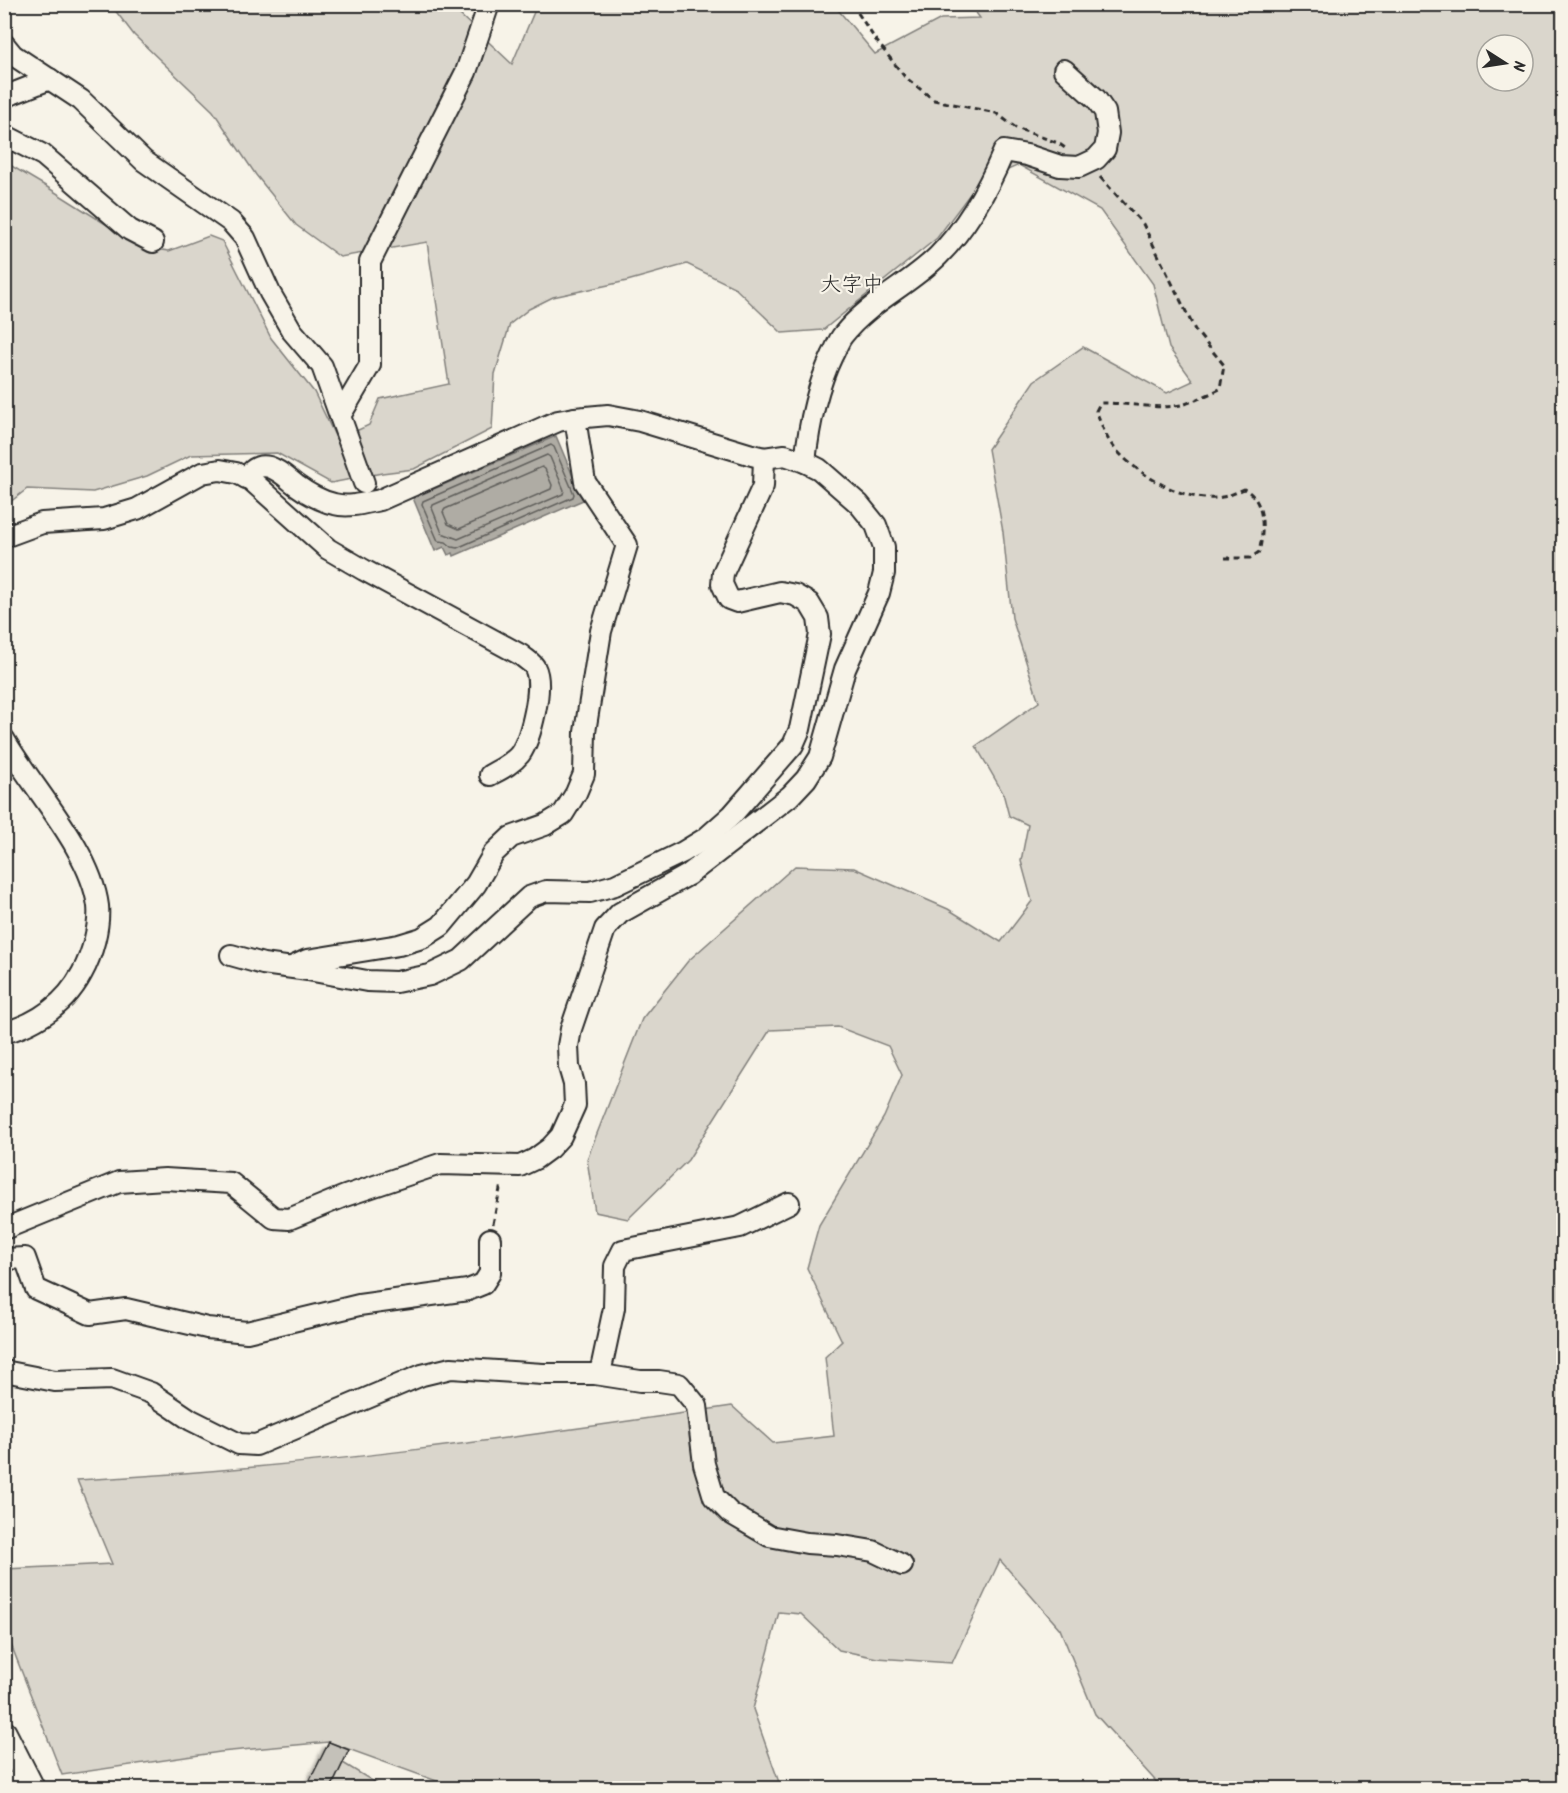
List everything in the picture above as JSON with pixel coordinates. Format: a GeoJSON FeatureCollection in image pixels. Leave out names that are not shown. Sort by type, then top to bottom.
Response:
{"type":"FeatureCollection","features":[{"type":"Feature","properties":{"kind":"main road"},"geometry":{"type":"LineString","coordinates":[[4,1733],[32,1788]]}},
{"type":"Feature","properties":{"kind":"main road"},"geometry":{"type":"LineString","coordinates":[[4,1783],[7,1788]]}},
{"type":"Feature","properties":{"kind":"street"},"geometry":{"type":"LineString","coordinates":[[340,416],[370,365],[370,262],[466,72],[489,4]]}},
{"type":"Feature","properties":{"kind":"street"},"geometry":{"type":"LineString","coordinates":[[4,44],[13,55],[81,100],[144,161],[231,222],[244,238],[270,294],[292,331],[321,366],[364,483]]}},
{"type":"Feature","properties":{"kind":"street"},"geometry":{"type":"LineString","coordinates":[[805,462],[815,400],[826,369],[842,336],[869,310],[938,256],[964,224],[989,186],[1004,152],[1027,154],[1060,166],[1079,167],[1096,159],[1105,149],[1108,133],[1105,112],[1096,99],[1064,70]]}},
{"type":"Feature","properties":{"kind":"street"},"geometry":{"type":"LineString","coordinates":[[4,98],[50,79]]}},
{"type":"Feature","properties":{"kind":"street"},"geometry":{"type":"LineString","coordinates":[[4,135],[43,155],[130,230],[153,242]]}},
{"type":"Feature","properties":{"kind":"street"},"geometry":{"type":"LineString","coordinates":[[4,1215],[103,1178],[119,1182],[165,1179],[231,1183],[274,1218],[289,1219],[345,1196],[440,1164],[504,1167],[520,1166],[535,1159],[561,1136],[575,1105],[568,1046],[605,929],[620,913],[688,875],[790,796],[806,779],[820,757],[845,669],[879,593],[884,573],[884,547],[876,525],[859,504],[819,469],[785,455],[764,458],[640,421],[608,416],[558,421],[380,500],[352,506],[334,505],[315,498],[284,473],[272,467],[260,466],[251,470],[246,478]]}},
{"type":"Feature","properties":{"kind":"street"},"geometry":{"type":"LineString","coordinates":[[290,968],[307,960],[399,945],[422,938],[441,926],[476,884],[494,854],[511,837],[545,825],[563,814],[576,793],[584,774],[585,732],[602,631],[627,545],[585,482],[575,418]]}},
{"type":"Feature","properties":{"kind":"street"},"geometry":{"type":"LineString","coordinates":[[231,955],[262,964],[367,981],[396,982],[430,975],[461,960],[529,897],[546,891],[590,892],[615,885],[683,852],[706,838],[732,815],[793,745],[800,729],[820,634],[818,618],[809,603],[795,595],[780,592],[737,602],[729,598],[722,584],[723,573],[763,486],[764,458]]}},
{"type":"Feature","properties":{"kind":"street"},"geometry":{"type":"LineString","coordinates":[[4,537],[42,523],[104,519],[137,509],[202,473],[220,470],[236,473],[251,480],[328,549],[521,655],[535,667],[538,687],[530,732],[521,752],[508,766],[490,775]]}},
{"type":"Feature","properties":{"kind":"street"},"geometry":{"type":"LineString","coordinates":[[4,739],[87,868],[98,908],[92,948],[76,985],[42,1018],[4,1033]]}},
{"type":"Feature","properties":{"kind":"street"},"geometry":{"type":"LineString","coordinates":[[4,1229],[119,1182]]}},
{"type":"Feature","properties":{"kind":"street"},"geometry":{"type":"LineString","coordinates":[[595,1374],[601,1369],[614,1308],[615,1266],[623,1250],[740,1227],[789,1203]]}},
{"type":"Feature","properties":{"kind":"street"},"geometry":{"type":"LineString","coordinates":[[4,1258],[25,1258],[36,1289],[90,1314],[126,1309],[207,1328],[248,1332],[359,1305],[468,1290],[483,1284],[490,1273],[490,1239]]}},
{"type":"Feature","properties":{"kind":"street"},"geometry":{"type":"LineString","coordinates":[[4,1371],[56,1381],[112,1379],[151,1393],[191,1420],[239,1444],[256,1445],[422,1375],[451,1368],[543,1374],[595,1374],[679,1384],[697,1406],[704,1464],[714,1497],[730,1513],[769,1536],[873,1551],[902,1565]]}},
{"type":"Feature","properties":{"kind":"path"},"geometry":{"type":"LineString","coordinates":[[852,4],[875,39],[905,77],[934,100],[996,113],[1016,128],[1066,148]]}},
{"type":"Feature","properties":{"kind":"path"},"geometry":{"type":"LineString","coordinates":[[1096,173],[1143,224],[1195,330],[1224,365],[1220,389],[1183,405],[1131,406],[1100,403],[1096,411],[1111,444],[1138,471],[1175,490],[1198,497],[1221,498],[1244,489],[1252,493],[1259,504],[1263,534],[1259,552],[1250,558],[1225,558]]}},
{"type":"Feature","properties":{"kind":"path"},"geometry":{"type":"LineString","coordinates":[[490,1239],[504,1167]]}},
{"type":"Feature","properties":{"kind":"shaded area"},"geometry":{"type":"Polygon","coordinates":[[[111,5],[454,5],[458,13],[512,64],[537,5],[834,5],[875,54],[941,19],[980,18],[970,5],[1563,5],[1563,1788],[1162,1788],[1095,1714],[1060,1629],[1000,1560],[952,1663],[877,1658],[839,1650],[801,1614],[779,1612],[753,1709],[781,1788],[456,1788],[329,1742],[220,1752],[62,1775],[5,1629],[5,1569],[112,1564],[77,1480],[242,1468],[406,1451],[732,1406],[773,1443],[834,1436],[825,1357],[842,1341],[807,1268],[819,1225],[884,1117],[902,1075],[888,1046],[838,1027],[770,1030],[688,1160],[628,1219],[595,1212],[587,1159],[642,1019],[688,961],[795,866],[854,868],[948,909],[1001,942],[1032,901],[1021,861],[1028,825],[1009,816],[1003,793],[976,746],[1039,702],[1012,618],[1003,532],[988,449],[1034,381],[1083,347],[1167,393],[1193,381],[1169,348],[1153,284],[1100,210],[1019,165],[978,183],[937,238],[823,330],[782,333],[734,287],[687,264],[627,281],[553,297],[529,309],[510,324],[495,374],[492,429],[414,469],[331,483],[277,453],[191,455],[147,476],[93,492],[27,489],[5,506],[5,162],[142,247],[169,251],[209,236],[222,241],[271,338],[314,392],[337,440],[369,425],[380,399],[449,384],[427,242],[340,257],[296,225],[256,175],[213,111],[134,35],[111,5]]]}},
{"type":"Feature","properties":{"kind":"shaded area"},"geometry":{"type":"Polygon","coordinates":[[[343,1763],[384,1788],[331,1788],[343,1763]]]}},
{"type":"Feature","properties":{"kind":"water"},"geometry":{"type":"Polygon","coordinates":[[[556,436],[583,500],[454,556],[453,553],[448,555],[444,547],[435,551],[413,498],[556,436]]]}},
{"type":"Feature","properties":{"kind":"building"},"geometry":{"type":"Polygon","coordinates":[[[329,1742],[349,1750],[331,1788],[306,1788],[329,1742]]]}},
{"type":"Feature","properties":{"kind":"district","name":"大字中"},"geometry":{"type":"Point","coordinates":[852,284]}}]}
